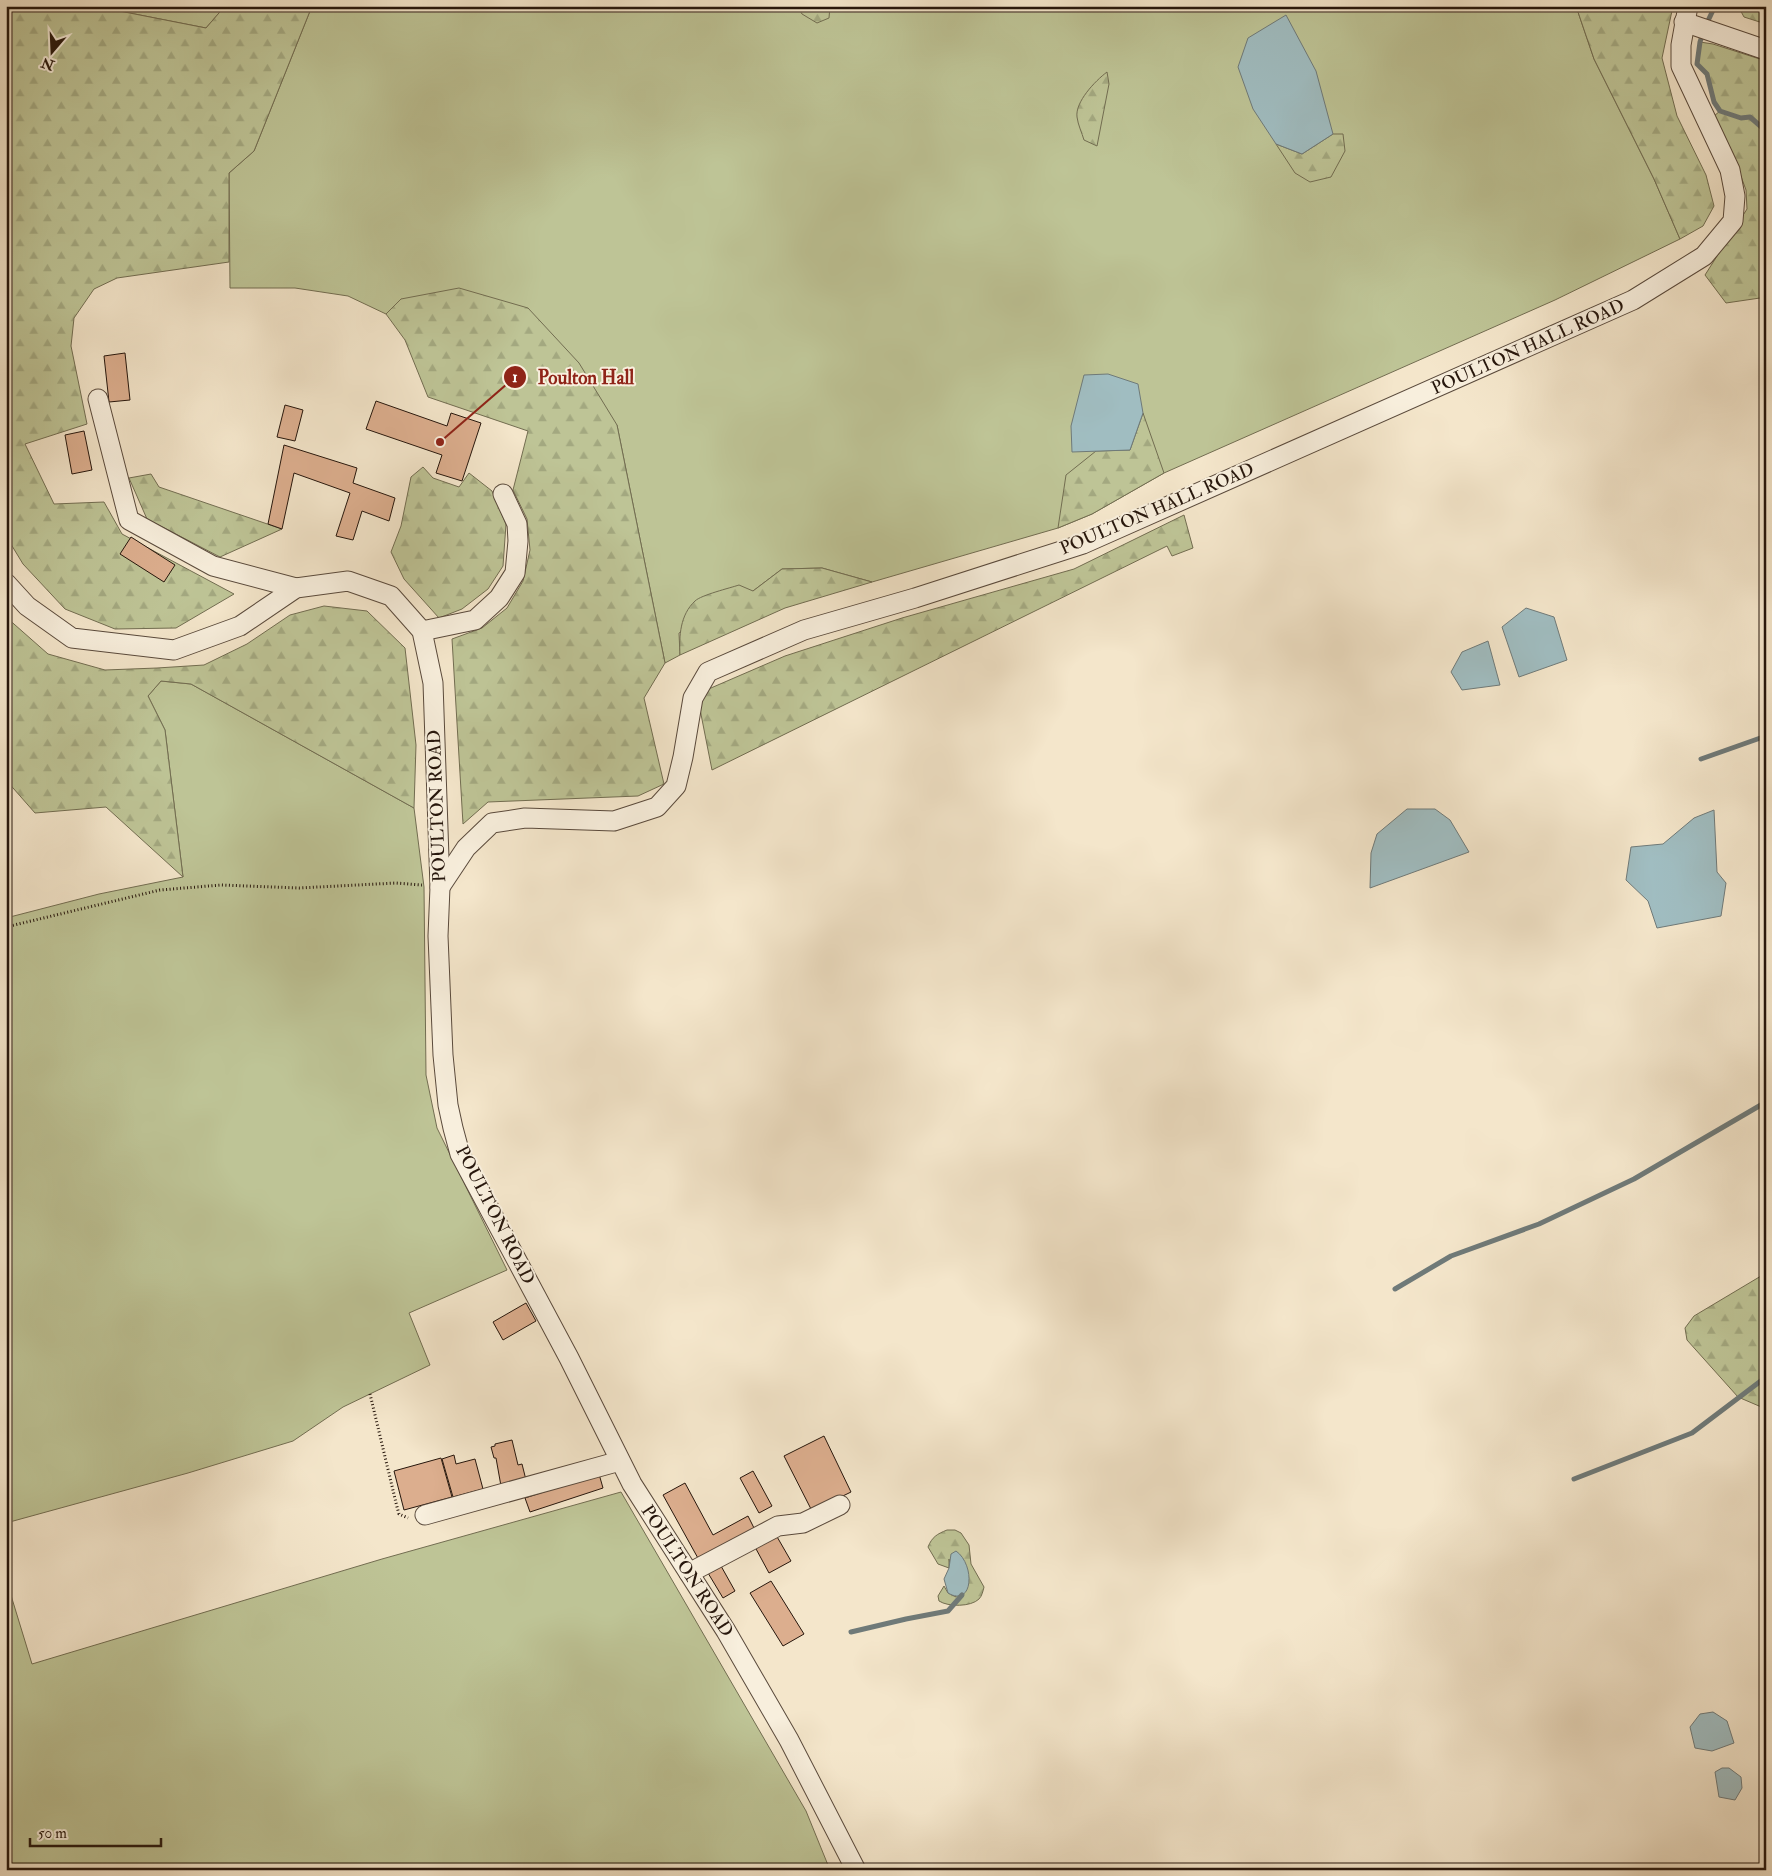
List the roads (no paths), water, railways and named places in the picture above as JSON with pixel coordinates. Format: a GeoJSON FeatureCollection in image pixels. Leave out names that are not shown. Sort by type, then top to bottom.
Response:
{"type":"FeatureCollection","features":[{"type":"Feature","properties":{"kind":"street"},"geometry":{"type":"LineString","coordinates":[[1688,18],[1722,35],[1766,50]]}},
{"type":"Feature","properties":{"kind":"street","name":"POULTON HALL ROAD"},"geometry":{"type":"LineString","coordinates":[[440,887],[466,848],[492,823],[525,818],[614,822],[657,807],[676,786],[693,698],[708,672],[804,630],[915,598],[1083,544],[1633,300],[1704,256],[1733,221],[1735,196],[1730,170],[1681,66],[1681,44],[1688,18]]}},
{"type":"Feature","properties":{"kind":"street"},"geometry":{"type":"LineString","coordinates":[[98,399],[129,520],[213,566],[296,588]]}},
{"type":"Feature","properties":{"kind":"street"},"geometry":{"type":"LineString","coordinates":[[422,631],[474,620],[499,598],[515,573],[518,541],[517,524],[503,494]]}},
{"type":"Feature","properties":{"kind":"street","name":"POULTON ROAD"},"geometry":{"type":"LineString","coordinates":[[6,583],[27,606],[72,638],[174,650],[240,626],[296,588],[348,581],[391,596],[422,631],[433,683],[440,887],[438,936],[443,1055],[448,1105],[460,1154],[569,1358],[632,1484],[726,1631],[789,1740],[856,1870]]}},
{"type":"Feature","properties":{"kind":"street"},"geometry":{"type":"LineString","coordinates":[[425,1515],[620,1461]]}},
{"type":"Feature","properties":{"kind":"street"},"geometry":{"type":"LineString","coordinates":[[689,1574],[778,1526],[803,1523],[840,1505]]}},
{"type":"Feature","properties":{"kind":"water"},"geometry":{"type":"Polygon","coordinates":[[[1286,15],[1316,71],[1333,134],[1302,154],[1276,144],[1253,109],[1238,67],[1248,38],[1286,15]]]}},
{"type":"Feature","properties":{"kind":"water"},"geometry":{"type":"Polygon","coordinates":[[[1108,374],[1138,384],[1143,413],[1130,450],[1072,452],[1071,426],[1084,375],[1108,374]]]}},
{"type":"Feature","properties":{"kind":"water"},"geometry":{"type":"Polygon","coordinates":[[[1526,608],[1554,617],[1567,660],[1519,677],[1502,627],[1526,608]]]}},
{"type":"Feature","properties":{"kind":"water"},"geometry":{"type":"Polygon","coordinates":[[[1488,641],[1500,685],[1462,690],[1451,672],[1462,652],[1488,641]]]}},
{"type":"Feature","properties":{"kind":"water"},"geometry":{"type":"Polygon","coordinates":[[[1407,809],[1435,809],[1450,820],[1469,852],[1370,888],[1371,853],[1377,834],[1407,809]]]}},
{"type":"Feature","properties":{"kind":"water"},"geometry":{"type":"Polygon","coordinates":[[[1714,810],[1717,872],[1726,883],[1721,916],[1657,928],[1648,901],[1626,880],[1631,847],[1663,844],[1694,818],[1714,810]]]}},
{"type":"Feature","properties":{"kind":"water"},"geometry":{"type":"Polygon","coordinates":[[[956,1551],[962,1557],[969,1574],[967,1590],[963,1595],[957,1596],[948,1593],[944,1579],[949,1568],[951,1554],[956,1551]]]}},
{"type":"Feature","properties":{"kind":"water"},"geometry":{"type":"Polygon","coordinates":[[[1713,1712],[1727,1721],[1734,1743],[1712,1751],[1695,1748],[1690,1727],[1700,1714],[1713,1712]]]}},
{"type":"Feature","properties":{"kind":"water"},"geometry":{"type":"Polygon","coordinates":[[[1722,1768],[1729,1768],[1741,1777],[1742,1788],[1735,1800],[1719,1797],[1715,1772],[1722,1768]]]}},
{"type":"Feature","properties":{"kind":"waterway"},"geometry":{"type":"LineString","coordinates":[[1706,25],[1715,6]]}},
{"type":"Feature","properties":{"kind":"waterway"},"geometry":{"type":"LineString","coordinates":[[1703,33],[1697,64],[1707,74],[1714,102],[1720,111],[1741,118],[1750,117],[1766,131]]}},
{"type":"Feature","properties":{"kind":"waterway"},"geometry":{"type":"LineString","coordinates":[[1701,759],[1766,736]]}},
{"type":"Feature","properties":{"kind":"waterway"},"geometry":{"type":"LineString","coordinates":[[1395,1289],[1451,1256],[1539,1224],[1634,1179],[1766,1102]]}},
{"type":"Feature","properties":{"kind":"waterway"},"geometry":{"type":"LineString","coordinates":[[1574,1479],[1692,1433],[1766,1377]]}},
{"type":"Feature","properties":{"kind":"waterway"},"geometry":{"type":"LineString","coordinates":[[851,1632],[948,1611],[962,1595]]}},
{"type":"Feature","properties":{"kind":"place","name":"Poulton Hall"},"geometry":{"type":"Point","coordinates":[440,442]}}]}
